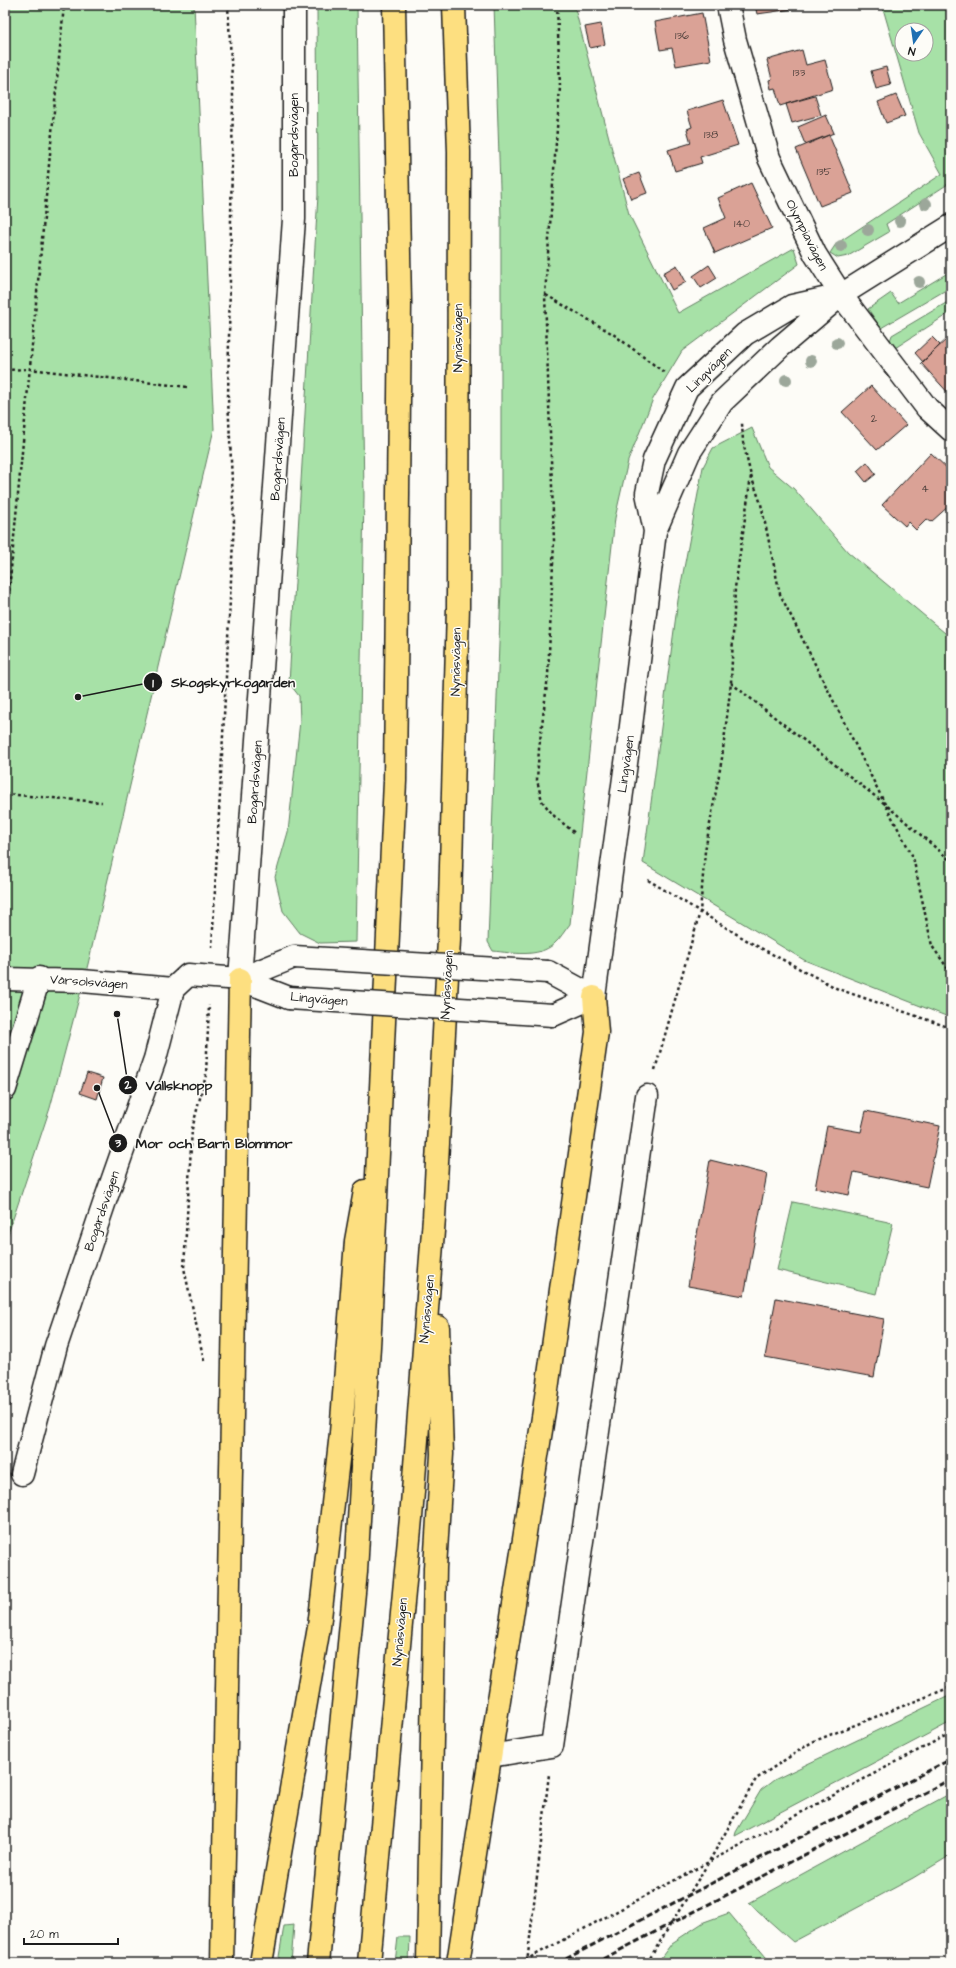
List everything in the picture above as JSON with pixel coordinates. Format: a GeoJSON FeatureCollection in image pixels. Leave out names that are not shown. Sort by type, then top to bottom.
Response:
{"type":"FeatureCollection","features":[{"type":"Feature","properties":{"kind":"highway"},"geometry":{"type":"LineString","coordinates":[[318,1963],[356,1572],[370,1328],[395,765],[400,303],[394,5]]}},
{"type":"Feature","properties":{"kind":"highway","name":"Nynäsvägen"},"geometry":{"type":"LineString","coordinates":[[369,1963],[411,1518],[434,1218],[450,940],[458,607],[459,152],[454,5]]}},
{"type":"Feature","properties":{"kind":"highway"},"geometry":{"type":"LineString","coordinates":[[222,1963],[240,979]]}},
{"type":"Feature","properties":{"kind":"highway"},"geometry":{"type":"LineString","coordinates":[[458,1963],[544,1410],[597,1032],[594,997]]}},
{"type":"Feature","properties":{"kind":"highway"},"geometry":{"type":"LineString","coordinates":[[261,1963],[319,1627],[341,1433],[356,1241],[380,1112]]}},
{"type":"Feature","properties":{"kind":"highway"},"geometry":{"type":"LineString","coordinates":[[428,1963],[435,1568],[442,1454],[434,1218]]}},
{"type":"Feature","properties":{"kind":"street","name":"Bogårdsvägen"},"geometry":{"type":"LineString","coordinates":[[240,979],[294,219],[294,5]]}},
{"type":"Feature","properties":{"kind":"street","name":"Olympiavägen"},"geometry":{"type":"LineString","coordinates":[[728,5],[735,40],[769,158],[815,254],[840,295],[927,408],[951,430]]}},
{"type":"Feature","properties":{"kind":"street","name":"Lingvägen"},"geometry":{"type":"LineString","coordinates":[[240,979],[289,998],[553,1015],[594,997],[630,734],[655,531],[689,453],[722,402],[780,347],[840,295],[951,226]]}},
{"type":"Feature","properties":{"kind":"street","name":"Lingvägen"},"geometry":{"type":"LineString","coordinates":[[655,531],[647,493],[654,460],[687,388],[745,334],[792,306],[840,295]]}},
{"type":"Feature","properties":{"kind":"street"},"geometry":{"type":"LineString","coordinates":[[173,988],[188,975],[211,975],[240,979],[294,957],[548,972],[594,997]]}},
{"type":"Feature","properties":{"kind":"street"},"geometry":{"type":"LineString","coordinates":[[5,1089],[38,978]]}},
{"type":"Feature","properties":{"kind":"street","name":"Vårsolsvägen"},"geometry":{"type":"LineString","coordinates":[[5,979],[38,978],[173,988]]}},
{"type":"Feature","properties":{"kind":"street","name":"Bogårdsvägen"},"geometry":{"type":"LineString","coordinates":[[22,1474],[56,1346],[155,1058],[173,988]]}},
{"type":"Feature","properties":{"kind":"street"},"geometry":{"type":"LineString","coordinates":[[490,1756],[552,1746],[647,1096]]}},
{"type":"Feature","properties":{"kind":"path"},"geometry":{"type":"LineString","coordinates":[[5,633],[64,5]]}},
{"type":"Feature","properties":{"kind":"path"},"geometry":{"type":"LineString","coordinates":[[192,1128],[206,1075],[234,522],[228,399],[233,97],[228,5]]}},
{"type":"Feature","properties":{"kind":"path"},"geometry":{"type":"LineString","coordinates":[[556,5],[560,87],[546,295],[554,541],[548,676],[539,749],[537,780],[542,801],[553,815],[576,834]]}},
{"type":"Feature","properties":{"kind":"path"},"geometry":{"type":"LineString","coordinates":[[546,295],[613,334],[687,388]]}},
{"type":"Feature","properties":{"kind":"path"},"geometry":{"type":"LineString","coordinates":[[5,370],[29,370],[188,387]]}},
{"type":"Feature","properties":{"kind":"path"},"geometry":{"type":"LineString","coordinates":[[748,377],[742,424],[743,442],[751,476],[761,504],[780,594],[913,857],[932,946],[951,973]]}},
{"type":"Feature","properties":{"kind":"path"},"geometry":{"type":"LineString","coordinates":[[647,1096],[700,912],[705,851],[722,758],[731,683],[735,588],[751,476]]}},
{"type":"Feature","properties":{"kind":"path"},"geometry":{"type":"LineString","coordinates":[[731,683],[885,804],[951,861]]}},
{"type":"Feature","properties":{"kind":"path"},"geometry":{"type":"LineString","coordinates":[[5,794],[102,802]]}},
{"type":"Feature","properties":{"kind":"path"},"geometry":{"type":"LineString","coordinates":[[648,880],[753,944],[838,989],[951,1028]]}},
{"type":"Feature","properties":{"kind":"path"},"geometry":{"type":"LineString","coordinates":[[647,1963],[707,1866],[756,1779],[812,1742],[951,1687]]}},
{"type":"Feature","properties":{"kind":"path"},"geometry":{"type":"LineString","coordinates":[[520,1963],[951,1732]]}},
{"type":"Feature","properties":{"kind":"path"},"geometry":{"type":"LineString","coordinates":[[527,1963],[552,1746]]}},
{"type":"Feature","properties":{"kind":"green space"},"geometry":{"type":"Polygon","coordinates":[[[5,5],[194,5],[214,429],[88,964],[50,1108],[5,1243],[5,5]]]}},
{"type":"Feature","properties":{"kind":"green space"},"geometry":{"type":"Polygon","coordinates":[[[317,5],[357,5],[364,496],[356,942],[320,943],[300,933],[283,911],[275,877],[288,832],[300,721],[299,696],[289,683],[318,195],[317,5]]]}},
{"type":"Feature","properties":{"kind":"green space"},"geometry":{"type":"Polygon","coordinates":[[[494,5],[574,5],[629,214],[678,313],[794,248],[799,264],[682,351],[653,399],[628,461],[615,518],[570,924],[556,942],[548,948],[525,954],[493,951],[488,942],[501,589],[501,217],[494,5]]]}},
{"type":"Feature","properties":{"kind":"green space"},"geometry":{"type":"Polygon","coordinates":[[[882,5],[951,5],[951,188],[948,184],[886,224],[889,232],[848,256],[838,258],[830,253],[836,244],[942,174],[919,133],[898,62],[934,62],[934,22],[894,22],[894,47],[882,5]]]}},
{"type":"Feature","properties":{"kind":"green space"},"geometry":{"type":"Polygon","coordinates":[[[951,271],[951,287],[881,328],[868,309],[891,293],[898,303],[951,271]]]}},
{"type":"Feature","properties":{"kind":"green space"},"geometry":{"type":"Polygon","coordinates":[[[951,300],[951,312],[895,348],[890,341],[892,335],[951,300]]]}},
{"type":"Feature","properties":{"kind":"green space"},"geometry":{"type":"Polygon","coordinates":[[[752,428],[768,467],[794,489],[848,552],[951,638],[951,1018],[804,960],[643,863],[678,600],[703,467],[713,448],[752,428]]]}},
{"type":"Feature","properties":{"kind":"green space"},"geometry":{"type":"Polygon","coordinates":[[[793,1202],[893,1223],[876,1294],[777,1270],[793,1202]]]}},
{"type":"Feature","properties":{"kind":"green space"},"geometry":{"type":"Polygon","coordinates":[[[951,1695],[951,1722],[735,1836],[761,1790],[774,1780],[951,1695]]]}},
{"type":"Feature","properties":{"kind":"green space"},"geometry":{"type":"Polygon","coordinates":[[[951,1793],[951,1855],[913,1878],[793,1942],[749,1903],[951,1793]]]}},
{"type":"Feature","properties":{"kind":"green space"},"geometry":{"type":"Polygon","coordinates":[[[729,1913],[771,1963],[657,1963],[672,1943],[704,1922],[729,1913]]]}},
{"type":"Feature","properties":{"kind":"green space"},"geometry":{"type":"Polygon","coordinates":[[[294,1925],[291,1963],[278,1963],[284,1926],[294,1925]]]}},
{"type":"Feature","properties":{"kind":"green space"},"geometry":{"type":"Polygon","coordinates":[[[398,1937],[410,1937],[409,1963],[395,1963],[398,1937]]]}},
{"type":"Feature","properties":{"kind":"building"},"geometry":{"type":"Polygon","coordinates":[[[755,5],[793,5],[793,9],[757,14],[755,5]]]}},
{"type":"Feature","properties":{"kind":"building"},"geometry":{"type":"Polygon","coordinates":[[[702,13],[711,60],[676,66],[672,48],[660,50],[655,22],[702,13]]]}},
{"type":"Feature","properties":{"kind":"building"},"geometry":{"type":"Polygon","coordinates":[[[601,24],[605,45],[590,48],[585,27],[601,24]]]}},
{"type":"Feature","properties":{"kind":"building"},"geometry":{"type":"Polygon","coordinates":[[[802,50],[806,65],[825,60],[833,89],[780,106],[775,88],[771,89],[769,80],[772,79],[767,60],[802,50]]]}},
{"type":"Feature","properties":{"kind":"building"},"geometry":{"type":"Polygon","coordinates":[[[886,67],[891,85],[876,89],[871,71],[886,67]]]}},
{"type":"Feature","properties":{"kind":"building"},"geometry":{"type":"Polygon","coordinates":[[[896,95],[905,116],[886,123],[878,102],[896,95]]]}},
{"type":"Feature","properties":{"kind":"building"},"geometry":{"type":"Polygon","coordinates":[[[815,96],[821,115],[792,123],[786,104],[815,96]]]}},
{"type":"Feature","properties":{"kind":"building"},"geometry":{"type":"Polygon","coordinates":[[[723,100],[738,145],[700,157],[702,163],[675,171],[668,150],[691,143],[687,129],[692,127],[687,111],[723,100]]]}},
{"type":"Feature","properties":{"kind":"building"},"geometry":{"type":"Polygon","coordinates":[[[826,115],[834,133],[805,144],[798,127],[826,115]]]}},
{"type":"Feature","properties":{"kind":"building"},"geometry":{"type":"Polygon","coordinates":[[[829,135],[853,193],[820,206],[796,149],[829,135]]]}},
{"type":"Feature","properties":{"kind":"building"},"geometry":{"type":"Polygon","coordinates":[[[639,173],[647,193],[631,199],[623,179],[639,173]]]}},
{"type":"Feature","properties":{"kind":"building"},"geometry":{"type":"Polygon","coordinates":[[[751,183],[772,228],[715,253],[704,228],[726,218],[718,198],[751,183]]]}},
{"type":"Feature","properties":{"kind":"building"},"geometry":{"type":"Polygon","coordinates":[[[677,265],[686,282],[672,290],[663,273],[677,265]]]}},
{"type":"Feature","properties":{"kind":"building"},"geometry":{"type":"Polygon","coordinates":[[[709,265],[717,278],[701,288],[693,276],[709,265]]]}},
{"type":"Feature","properties":{"kind":"building"},"geometry":{"type":"Polygon","coordinates":[[[932,337],[940,345],[923,362],[915,353],[932,337]]]}},
{"type":"Feature","properties":{"kind":"building"},"geometry":{"type":"Polygon","coordinates":[[[948,338],[951,341],[951,396],[921,363],[948,338]]]}},
{"type":"Feature","properties":{"kind":"building"},"geometry":{"type":"Polygon","coordinates":[[[871,386],[906,425],[877,450],[842,412],[871,386]]]}},
{"type":"Feature","properties":{"kind":"building"},"geometry":{"type":"Polygon","coordinates":[[[931,453],[951,472],[951,504],[931,522],[927,519],[916,530],[908,522],[905,526],[882,505],[931,453]]]}},
{"type":"Feature","properties":{"kind":"building"},"geometry":{"type":"Polygon","coordinates":[[[867,462],[876,474],[866,482],[857,471],[867,462]]]}},
{"type":"Feature","properties":{"kind":"building"},"geometry":{"type":"Polygon","coordinates":[[[87,1073],[103,1078],[97,1099],[80,1093],[87,1073]]]}},
{"type":"Feature","properties":{"kind":"building"},"geometry":{"type":"Polygon","coordinates":[[[866,1111],[940,1126],[927,1187],[854,1172],[849,1195],[815,1188],[827,1126],[861,1132],[866,1111]]]}},
{"type":"Feature","properties":{"kind":"building"},"geometry":{"type":"Polygon","coordinates":[[[710,1160],[767,1174],[744,1296],[688,1286],[710,1160]]]}},
{"type":"Feature","properties":{"kind":"building"},"geometry":{"type":"Polygon","coordinates":[[[776,1298],[884,1319],[874,1377],[765,1357],[776,1298]]]}},
{"type":"Feature","properties":{"kind":"railway"},"geometry":{"type":"LineString","coordinates":[[558,1963],[951,1759]]}},
{"type":"Feature","properties":{"kind":"railway"},"geometry":{"type":"LineString","coordinates":[[595,1963],[951,1779]]}},
{"type":"Feature","properties":{"kind":"place","name":"Skogskyrkogården"},"geometry":{"type":"Point","coordinates":[78,697]}},
{"type":"Feature","properties":{"kind":"place","name":"Vallsknopp"},"geometry":{"type":"Point","coordinates":[117,1014]}},
{"type":"Feature","properties":{"kind":"place","name":"Mor och Barn Blommor"},"geometry":{"type":"Point","coordinates":[97,1088]}}]}
